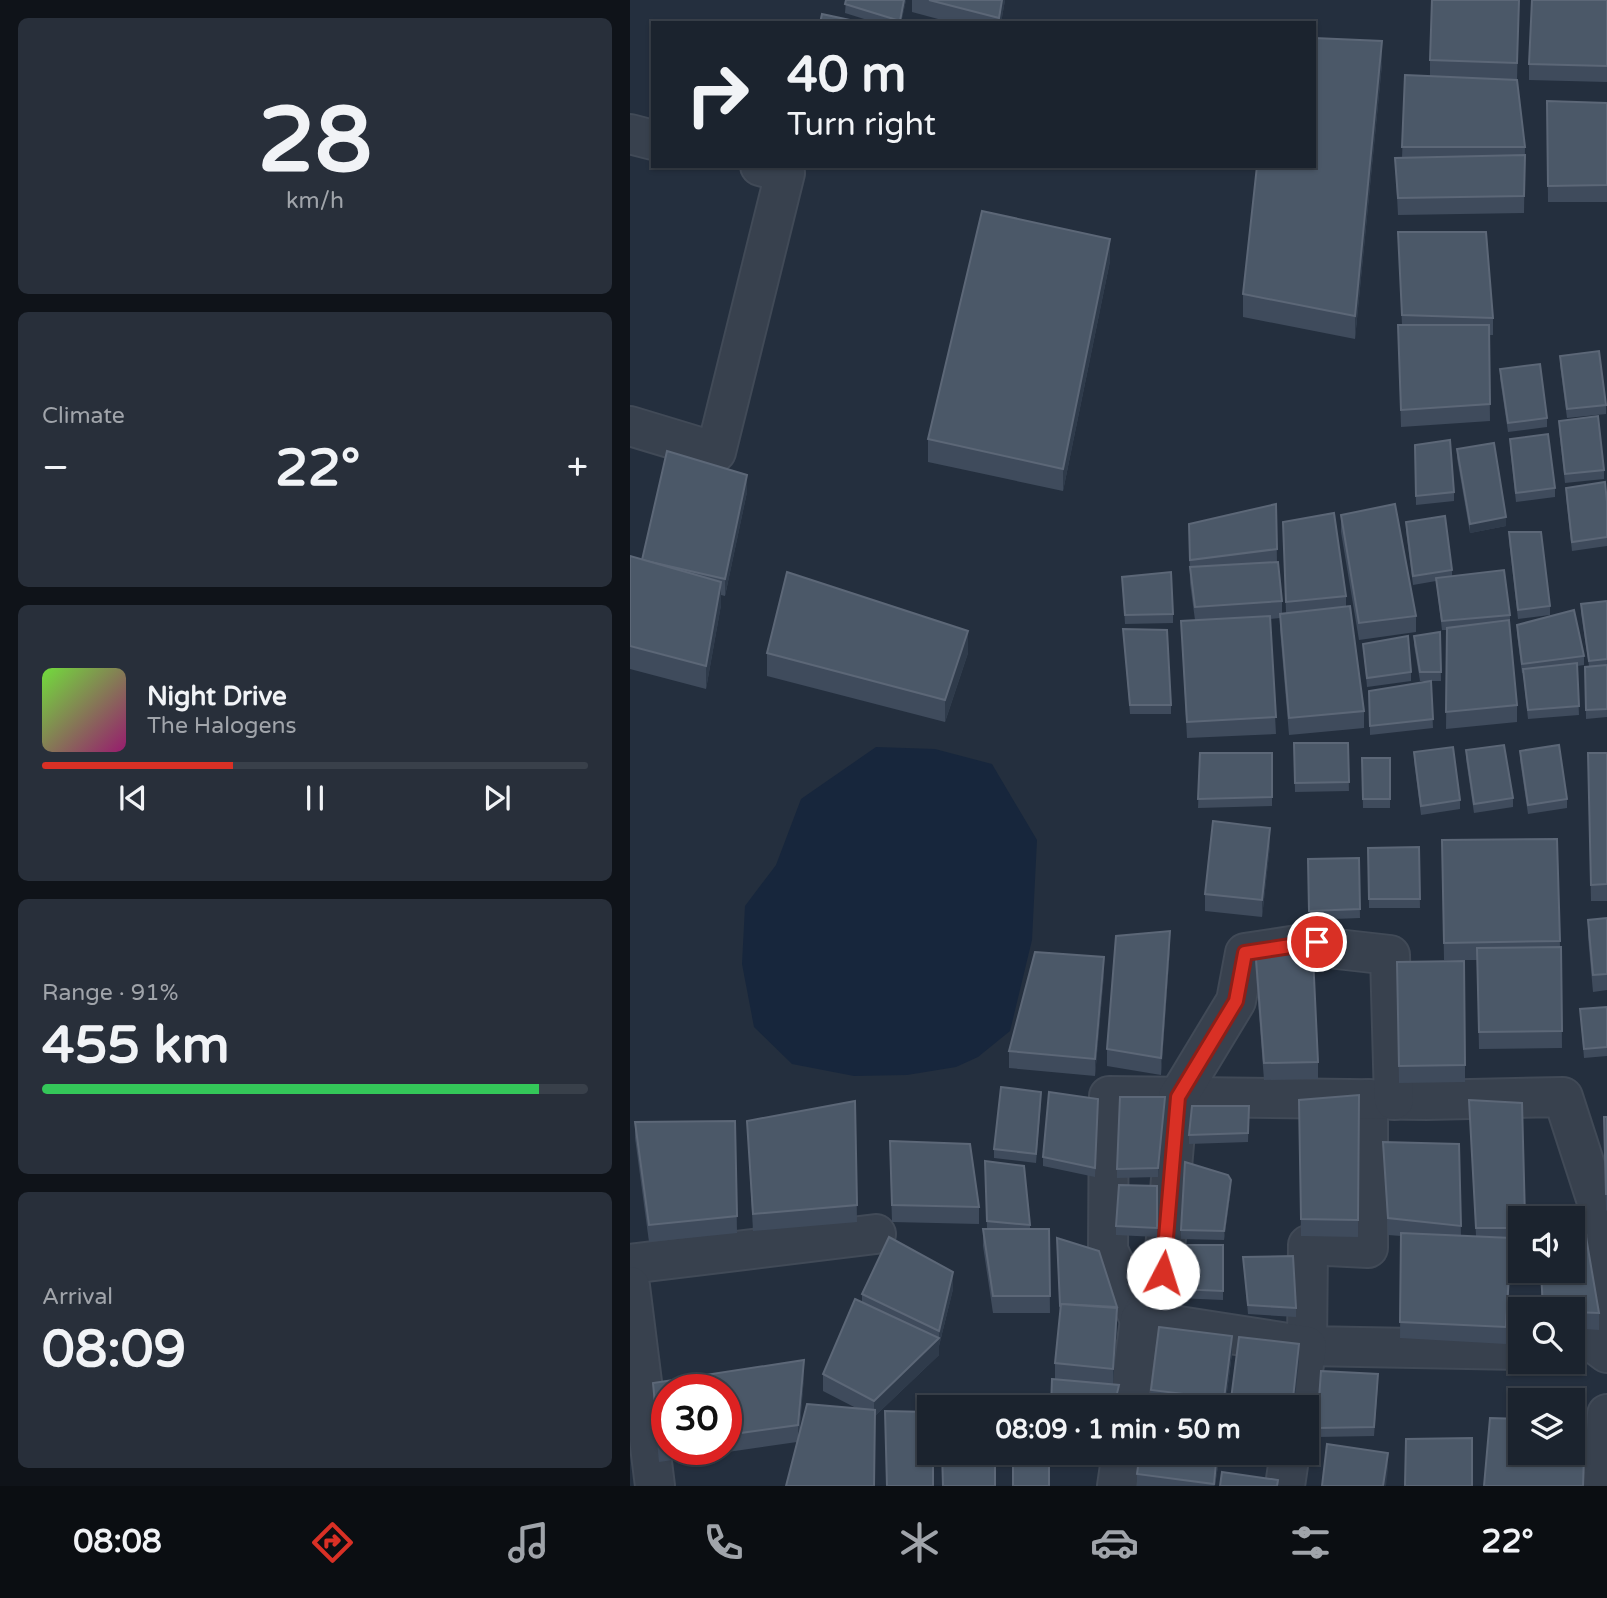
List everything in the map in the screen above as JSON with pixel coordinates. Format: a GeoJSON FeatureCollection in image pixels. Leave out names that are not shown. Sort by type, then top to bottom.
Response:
{"type":"FeatureCollection","features":[{"type":"Feature","properties":{"kind":"street"},"geometry":{"type":"LineString","coordinates":[[630,134],[651,139]]}},
{"type":"Feature","properties":{"kind":"street"},"geometry":{"type":"LineString","coordinates":[[630,426],[716,452],[785,173],[767,168]]}},
{"type":"Feature","properties":{"kind":"street"},"geometry":{"type":"LineString","coordinates":[[1130,1395],[1140,1320],[1163,1273],[1178,1097],[1236,1001],[1245,953],[1317,942],[1337,949],[1390,955],[1368,1248],[1308,1245],[1307,1346],[1299,1395]]}},
{"type":"Feature","properties":{"kind":"street"},"geometry":{"type":"LineString","coordinates":[[1140,1320],[1108,1250],[1109,1096],[1381,1099],[1563,1097],[1607,1233],[1593,1349]]}},
{"type":"Feature","properties":{"kind":"street"},"geometry":{"type":"LineString","coordinates":[[630,1264],[876,1234]]}},
{"type":"Feature","properties":{"kind":"street"},"geometry":{"type":"LineString","coordinates":[[630,1286],[655,1486]]}},
{"type":"Feature","properties":{"kind":"street"},"geometry":{"type":"LineString","coordinates":[[1140,1320],[1307,1346],[1508,1350]]}},
{"type":"Feature","properties":{"kind":"street"},"geometry":{"type":"LineString","coordinates":[[1603,1486],[1607,1414]]}},
{"type":"Feature","properties":{"kind":"street"},"geometry":{"type":"LineString","coordinates":[[1117,1486],[1120,1465]]}},
{"type":"Feature","properties":{"kind":"street"},"geometry":{"type":"LineString","coordinates":[[1285,1486],[1288,1465]]}},
{"type":"Feature","properties":{"kind":"water"},"geometry":{"type":"Polygon","coordinates":[[[876,747],[935,749],[992,764],[1037,840],[1032,940],[1010,1031],[978,1057],[956,1067],[907,1075],[854,1076],[792,1064],[754,1027],[742,964],[745,906],[776,865],[801,799],[876,747]]]}},
{"type":"Feature","properties":{"kind":"building"},"geometry":{"type":"Polygon","coordinates":[[[846,0],[904,0],[900,21],[845,4],[846,0]]]}},
{"type":"Feature","properties":{"kind":"building"},"geometry":{"type":"Polygon","coordinates":[[[929,0],[1002,0],[999,18],[929,0]]]}},
{"type":"Feature","properties":{"kind":"building"},"geometry":{"type":"Polygon","coordinates":[[[1432,0],[1519,0],[1517,63],[1430,60],[1432,0]]]}},
{"type":"Feature","properties":{"kind":"building"},"geometry":{"type":"Polygon","coordinates":[[[1532,0],[1607,0],[1607,66],[1529,64],[1532,0]]]}},
{"type":"Feature","properties":{"kind":"building"},"geometry":{"type":"Polygon","coordinates":[[[822,14],[855,21],[820,21],[822,14]]]}},
{"type":"Feature","properties":{"kind":"building"},"geometry":{"type":"Polygon","coordinates":[[[1316,38],[1382,41],[1355,316],[1243,294],[1257,168],[1316,168],[1316,38]]]}},
{"type":"Feature","properties":{"kind":"building"},"geometry":{"type":"Polygon","coordinates":[[[1405,75],[1517,80],[1525,147],[1402,147],[1405,75]]]}},
{"type":"Feature","properties":{"kind":"building"},"geometry":{"type":"Polygon","coordinates":[[[1547,101],[1607,103],[1607,185],[1548,186],[1547,101]]]}},
{"type":"Feature","properties":{"kind":"building"},"geometry":{"type":"Polygon","coordinates":[[[1525,155],[1524,196],[1398,198],[1395,158],[1525,155]]]}},
{"type":"Feature","properties":{"kind":"building"},"geometry":{"type":"Polygon","coordinates":[[[982,211],[1110,239],[1063,469],[928,439],[982,211]]]}},
{"type":"Feature","properties":{"kind":"building"},"geometry":{"type":"Polygon","coordinates":[[[1398,232],[1486,232],[1493,318],[1402,315],[1398,232]]]}},
{"type":"Feature","properties":{"kind":"building"},"geometry":{"type":"Polygon","coordinates":[[[1398,325],[1489,325],[1490,404],[1401,410],[1398,325]]]}},
{"type":"Feature","properties":{"kind":"building"},"geometry":{"type":"Polygon","coordinates":[[[1599,351],[1606,405],[1567,409],[1560,356],[1599,351]]]}},
{"type":"Feature","properties":{"kind":"building"},"geometry":{"type":"Polygon","coordinates":[[[1540,364],[1547,418],[1508,423],[1500,369],[1540,364]]]}},
{"type":"Feature","properties":{"kind":"building"},"geometry":{"type":"Polygon","coordinates":[[[1598,416],[1604,470],[1565,474],[1559,421],[1598,416]]]}},
{"type":"Feature","properties":{"kind":"building"},"geometry":{"type":"Polygon","coordinates":[[[1548,434],[1555,488],[1516,493],[1510,439],[1548,434]]]}},
{"type":"Feature","properties":{"kind":"building"},"geometry":{"type":"Polygon","coordinates":[[[1450,440],[1454,492],[1416,496],[1415,445],[1450,440]]]}},
{"type":"Feature","properties":{"kind":"building"},"geometry":{"type":"Polygon","coordinates":[[[1494,443],[1506,517],[1470,524],[1457,449],[1494,443]]]}},
{"type":"Feature","properties":{"kind":"building"},"geometry":{"type":"Polygon","coordinates":[[[667,451],[747,475],[725,579],[642,560],[667,451]]]}},
{"type":"Feature","properties":{"kind":"building"},"geometry":{"type":"Polygon","coordinates":[[[1605,482],[1607,537],[1572,542],[1566,488],[1605,482]]]}},
{"type":"Feature","properties":{"kind":"building"},"geometry":{"type":"Polygon","coordinates":[[[1276,504],[1277,549],[1190,560],[1189,524],[1276,504]]]}},
{"type":"Feature","properties":{"kind":"building"},"geometry":{"type":"Polygon","coordinates":[[[1395,504],[1416,616],[1359,623],[1341,515],[1395,504]]]}},
{"type":"Feature","properties":{"kind":"building"},"geometry":{"type":"Polygon","coordinates":[[[1334,513],[1346,596],[1286,602],[1283,522],[1334,513]]]}},
{"type":"Feature","properties":{"kind":"building"},"geometry":{"type":"Polygon","coordinates":[[[1445,516],[1452,570],[1413,576],[1406,522],[1445,516]]]}},
{"type":"Feature","properties":{"kind":"building"},"geometry":{"type":"Polygon","coordinates":[[[1509,532],[1541,532],[1550,606],[1518,610],[1509,532]]]}},
{"type":"Feature","properties":{"kind":"building"},"geometry":{"type":"Polygon","coordinates":[[[630,556],[721,582],[706,666],[630,646],[630,556]]]}},
{"type":"Feature","properties":{"kind":"building"},"geometry":{"type":"Polygon","coordinates":[[[1278,562],[1282,601],[1195,607],[1190,567],[1278,562]]]}},
{"type":"Feature","properties":{"kind":"building"},"geometry":{"type":"Polygon","coordinates":[[[1504,570],[1510,615],[1442,621],[1436,578],[1504,570]]]}},
{"type":"Feature","properties":{"kind":"building"},"geometry":{"type":"Polygon","coordinates":[[[787,572],[968,631],[945,700],[767,653],[787,572]]]}},
{"type":"Feature","properties":{"kind":"building"},"geometry":{"type":"Polygon","coordinates":[[[1171,572],[1173,614],[1125,615],[1122,577],[1171,572]]]}},
{"type":"Feature","properties":{"kind":"building"},"geometry":{"type":"Polygon","coordinates":[[[1607,601],[1607,659],[1589,661],[1581,604],[1607,601]]]}},
{"type":"Feature","properties":{"kind":"building"},"geometry":{"type":"Polygon","coordinates":[[[1350,606],[1364,711],[1289,718],[1280,614],[1350,606]]]}},
{"type":"Feature","properties":{"kind":"building"},"geometry":{"type":"Polygon","coordinates":[[[1574,610],[1584,656],[1522,664],[1517,625],[1574,610]]]}},
{"type":"Feature","properties":{"kind":"building"},"geometry":{"type":"Polygon","coordinates":[[[1270,616],[1276,717],[1187,722],[1181,621],[1270,616]]]}},
{"type":"Feature","properties":{"kind":"building"},"geometry":{"type":"Polygon","coordinates":[[[1509,620],[1517,705],[1446,712],[1447,628],[1509,620]]]}},
{"type":"Feature","properties":{"kind":"building"},"geometry":{"type":"Polygon","coordinates":[[[1123,629],[1167,630],[1171,705],[1130,705],[1123,629]]]}},
{"type":"Feature","properties":{"kind":"building"},"geometry":{"type":"Polygon","coordinates":[[[1440,632],[1441,672],[1420,672],[1414,636],[1440,632]]]}},
{"type":"Feature","properties":{"kind":"building"},"geometry":{"type":"Polygon","coordinates":[[[1408,636],[1411,672],[1367,678],[1363,644],[1408,636]]]}},
{"type":"Feature","properties":{"kind":"building"},"geometry":{"type":"Polygon","coordinates":[[[1577,663],[1579,706],[1528,710],[1523,669],[1577,663]]]}},
{"type":"Feature","properties":{"kind":"building"},"geometry":{"type":"Polygon","coordinates":[[[1607,665],[1607,709],[1586,710],[1585,667],[1607,665]]]}},
{"type":"Feature","properties":{"kind":"building"},"geometry":{"type":"Polygon","coordinates":[[[1431,681],[1433,719],[1370,726],[1369,691],[1431,681]]]}},
{"type":"Feature","properties":{"kind":"building"},"geometry":{"type":"Polygon","coordinates":[[[1294,743],[1348,743],[1349,782],[1295,783],[1294,743]]]}},
{"type":"Feature","properties":{"kind":"building"},"geometry":{"type":"Polygon","coordinates":[[[1504,745],[1513,798],[1474,804],[1466,750],[1504,745]]]}},
{"type":"Feature","properties":{"kind":"building"},"geometry":{"type":"Polygon","coordinates":[[[1559,745],[1567,799],[1528,805],[1520,751],[1559,745]]]}},
{"type":"Feature","properties":{"kind":"building"},"geometry":{"type":"Polygon","coordinates":[[[1453,747],[1460,800],[1421,806],[1414,752],[1453,747]]]}},
{"type":"Feature","properties":{"kind":"building"},"geometry":{"type":"Polygon","coordinates":[[[1200,753],[1272,753],[1272,797],[1198,799],[1200,753]]]}},
{"type":"Feature","properties":{"kind":"building"},"geometry":{"type":"Polygon","coordinates":[[[1588,753],[1607,753],[1607,884],[1591,885],[1588,753]]]}},
{"type":"Feature","properties":{"kind":"building"},"geometry":{"type":"Polygon","coordinates":[[[1362,758],[1390,758],[1390,799],[1363,799],[1362,758]]]}},
{"type":"Feature","properties":{"kind":"building"},"geometry":{"type":"Polygon","coordinates":[[[1213,821],[1270,828],[1262,900],[1205,894],[1213,821]]]}},
{"type":"Feature","properties":{"kind":"building"},"geometry":{"type":"Polygon","coordinates":[[[1557,839],[1560,941],[1444,943],[1442,840],[1557,839]]]}},
{"type":"Feature","properties":{"kind":"building"},"geometry":{"type":"Polygon","coordinates":[[[1419,847],[1420,899],[1369,899],[1368,848],[1419,847]]]}},
{"type":"Feature","properties":{"kind":"building"},"geometry":{"type":"Polygon","coordinates":[[[1359,858],[1360,909],[1309,911],[1308,859],[1359,858]]]}},
{"type":"Feature","properties":{"kind":"building"},"geometry":{"type":"Polygon","coordinates":[[[1607,918],[1607,974],[1593,975],[1588,920],[1607,918]]]}},
{"type":"Feature","properties":{"kind":"building"},"geometry":{"type":"Polygon","coordinates":[[[1170,931],[1161,1058],[1107,1049],[1116,936],[1170,931]]]}},
{"type":"Feature","properties":{"kind":"building"},"geometry":{"type":"Polygon","coordinates":[[[1312,935],[1318,1062],[1264,1063],[1255,946],[1312,935]]]}},
{"type":"Feature","properties":{"kind":"building"},"geometry":{"type":"Polygon","coordinates":[[[1561,947],[1562,1031],[1479,1032],[1477,948],[1561,947]]]}},
{"type":"Feature","properties":{"kind":"building"},"geometry":{"type":"Polygon","coordinates":[[[1035,952],[1104,957],[1095,1059],[1009,1051],[1035,952]]]}},
{"type":"Feature","properties":{"kind":"building"},"geometry":{"type":"Polygon","coordinates":[[[1464,961],[1465,1065],[1399,1066],[1397,962],[1464,961]]]}},
{"type":"Feature","properties":{"kind":"building"},"geometry":{"type":"Polygon","coordinates":[[[1607,1007],[1607,1047],[1584,1049],[1580,1009],[1607,1007]]]}},
{"type":"Feature","properties":{"kind":"building"},"geometry":{"type":"Polygon","coordinates":[[[1001,1087],[1041,1092],[1036,1154],[994,1149],[1001,1087]]]}},
{"type":"Feature","properties":{"kind":"building"},"geometry":{"type":"Polygon","coordinates":[[[1049,1092],[1098,1099],[1095,1168],[1043,1157],[1049,1092]]]}},
{"type":"Feature","properties":{"kind":"building"},"geometry":{"type":"Polygon","coordinates":[[[1359,1095],[1358,1220],[1301,1219],[1299,1100],[1359,1095]]]}},
{"type":"Feature","properties":{"kind":"building"},"geometry":{"type":"Polygon","coordinates":[[[1120,1097],[1165,1097],[1158,1168],[1117,1169],[1120,1097]]]}},
{"type":"Feature","properties":{"kind":"building"},"geometry":{"type":"Polygon","coordinates":[[[1469,1100],[1522,1103],[1525,1206],[1508,1206],[1508,1228],[1476,1228],[1469,1100]]]}},
{"type":"Feature","properties":{"kind":"building"},"geometry":{"type":"Polygon","coordinates":[[[855,1101],[857,1205],[753,1214],[747,1121],[855,1101]]]}},
{"type":"Feature","properties":{"kind":"building"},"geometry":{"type":"Polygon","coordinates":[[[1192,1106],[1249,1106],[1248,1133],[1189,1135],[1192,1106]]]}},
{"type":"Feature","properties":{"kind":"building"},"geometry":{"type":"Polygon","coordinates":[[[1604,1117],[1607,1117],[1607,1194],[1606,1194],[1604,1117]]]}},
{"type":"Feature","properties":{"kind":"building"},"geometry":{"type":"Polygon","coordinates":[[[735,1121],[737,1216],[649,1225],[635,1122],[735,1121]]]}},
{"type":"Feature","properties":{"kind":"building"},"geometry":{"type":"Polygon","coordinates":[[[890,1141],[970,1144],[979,1207],[892,1205],[890,1141]]]}},
{"type":"Feature","properties":{"kind":"building"},"geometry":{"type":"Polygon","coordinates":[[[1383,1142],[1459,1144],[1461,1226],[1388,1218],[1383,1142]]]}},
{"type":"Feature","properties":{"kind":"building"},"geometry":{"type":"Polygon","coordinates":[[[985,1161],[1024,1166],[1030,1225],[987,1221],[985,1161]]]}},
{"type":"Feature","properties":{"kind":"building"},"geometry":{"type":"Polygon","coordinates":[[[1185,1162],[1228,1175],[1231,1180],[1224,1231],[1181,1230],[1185,1162]]]}},
{"type":"Feature","properties":{"kind":"building"},"geometry":{"type":"Polygon","coordinates":[[[1119,1185],[1157,1186],[1157,1228],[1116,1226],[1119,1185]]]}},
{"type":"Feature","properties":{"kind":"building"},"geometry":{"type":"Polygon","coordinates":[[[983,1229],[1049,1229],[1050,1296],[993,1296],[983,1229]]]}},
{"type":"Feature","properties":{"kind":"building"},"geometry":{"type":"Polygon","coordinates":[[[1585,1231],[1599,1313],[1585,1312],[1585,1297],[1542,1297],[1542,1283],[1585,1283],[1585,1231]]]}},
{"type":"Feature","properties":{"kind":"building"},"geometry":{"type":"Polygon","coordinates":[[[1401,1233],[1508,1238],[1506,1327],[1400,1322],[1401,1233]]]}},
{"type":"Feature","properties":{"kind":"building"},"geometry":{"type":"Polygon","coordinates":[[[889,1237],[953,1272],[939,1331],[862,1294],[889,1237]]]}},
{"type":"Feature","properties":{"kind":"building"},"geometry":{"type":"Polygon","coordinates":[[[1057,1238],[1099,1251],[1117,1307],[1060,1305],[1057,1238]]]}},
{"type":"Feature","properties":{"kind":"building"},"geometry":{"type":"Polygon","coordinates":[[[1178,1245],[1223,1245],[1223,1291],[1177,1289],[1178,1245]]]}},
{"type":"Feature","properties":{"kind":"building"},"geometry":{"type":"Polygon","coordinates":[[[1293,1256],[1296,1308],[1248,1305],[1243,1257],[1293,1256]]]}},
{"type":"Feature","properties":{"kind":"building"},"geometry":{"type":"Polygon","coordinates":[[[855,1299],[939,1338],[874,1401],[823,1374],[855,1299]]]}},
{"type":"Feature","properties":{"kind":"building"},"geometry":{"type":"Polygon","coordinates":[[[1061,1304],[1117,1308],[1113,1369],[1055,1363],[1061,1304]]]}},
{"type":"Feature","properties":{"kind":"building"},"geometry":{"type":"Polygon","coordinates":[[[1159,1327],[1232,1336],[1225,1395],[1192,1395],[1151,1390],[1159,1327]]]}},
{"type":"Feature","properties":{"kind":"building"},"geometry":{"type":"Polygon","coordinates":[[[1239,1337],[1299,1344],[1293,1395],[1232,1395],[1239,1337]]]}},
{"type":"Feature","properties":{"kind":"building"},"geometry":{"type":"Polygon","coordinates":[[[804,1360],[798,1425],[742,1433],[742,1374],[712,1374],[804,1360]]]}},
{"type":"Feature","properties":{"kind":"building"},"geometry":{"type":"Polygon","coordinates":[[[1321,1371],[1378,1374],[1374,1427],[1319,1428],[1321,1371]]]}},
{"type":"Feature","properties":{"kind":"building"},"geometry":{"type":"Polygon","coordinates":[[[1052,1379],[1119,1385],[1117,1395],[1051,1395],[1052,1379]]]}},
{"type":"Feature","properties":{"kind":"building"},"geometry":{"type":"Polygon","coordinates":[[[807,1404],[875,1410],[874,1486],[786,1486],[807,1404]]]}},
{"type":"Feature","properties":{"kind":"building"},"geometry":{"type":"Polygon","coordinates":[[[885,1411],[917,1412],[917,1465],[933,1465],[933,1486],[887,1486],[885,1411]]]}},
{"type":"Feature","properties":{"kind":"building"},"geometry":{"type":"Polygon","coordinates":[[[1490,1418],[1508,1419],[1508,1465],[1584,1465],[1583,1486],[1484,1486],[1490,1418]]]}},
{"type":"Feature","properties":{"kind":"building"},"geometry":{"type":"Polygon","coordinates":[[[1472,1438],[1472,1486],[1405,1486],[1406,1439],[1472,1438]]]}},
{"type":"Feature","properties":{"kind":"building"},"geometry":{"type":"Polygon","coordinates":[[[1327,1444],[1388,1453],[1383,1486],[1322,1486],[1327,1444]]]}},
{"type":"Feature","properties":{"kind":"building"},"geometry":{"type":"Polygon","coordinates":[[[942,1465],[995,1465],[995,1486],[943,1486],[942,1465]]]}},
{"type":"Feature","properties":{"kind":"building"},"geometry":{"type":"Polygon","coordinates":[[[1013,1465],[1049,1465],[1049,1486],[1013,1486],[1013,1465]]]}},
{"type":"Feature","properties":{"kind":"building"},"geometry":{"type":"Polygon","coordinates":[[[1138,1465],[1216,1465],[1214,1484],[1137,1474],[1138,1465]]]}},
{"type":"Feature","properties":{"kind":"building"},"geometry":{"type":"Polygon","coordinates":[[[1222,1472],[1278,1480],[1277,1486],[1220,1486],[1222,1472]]]}},
{"type":"Feature","properties":{"kind":"route"},"geometry":{"type":"LineString","coordinates":[[1163,1273],[1178,1097],[1236,1001],[1245,953],[1317,942]]}}]}
